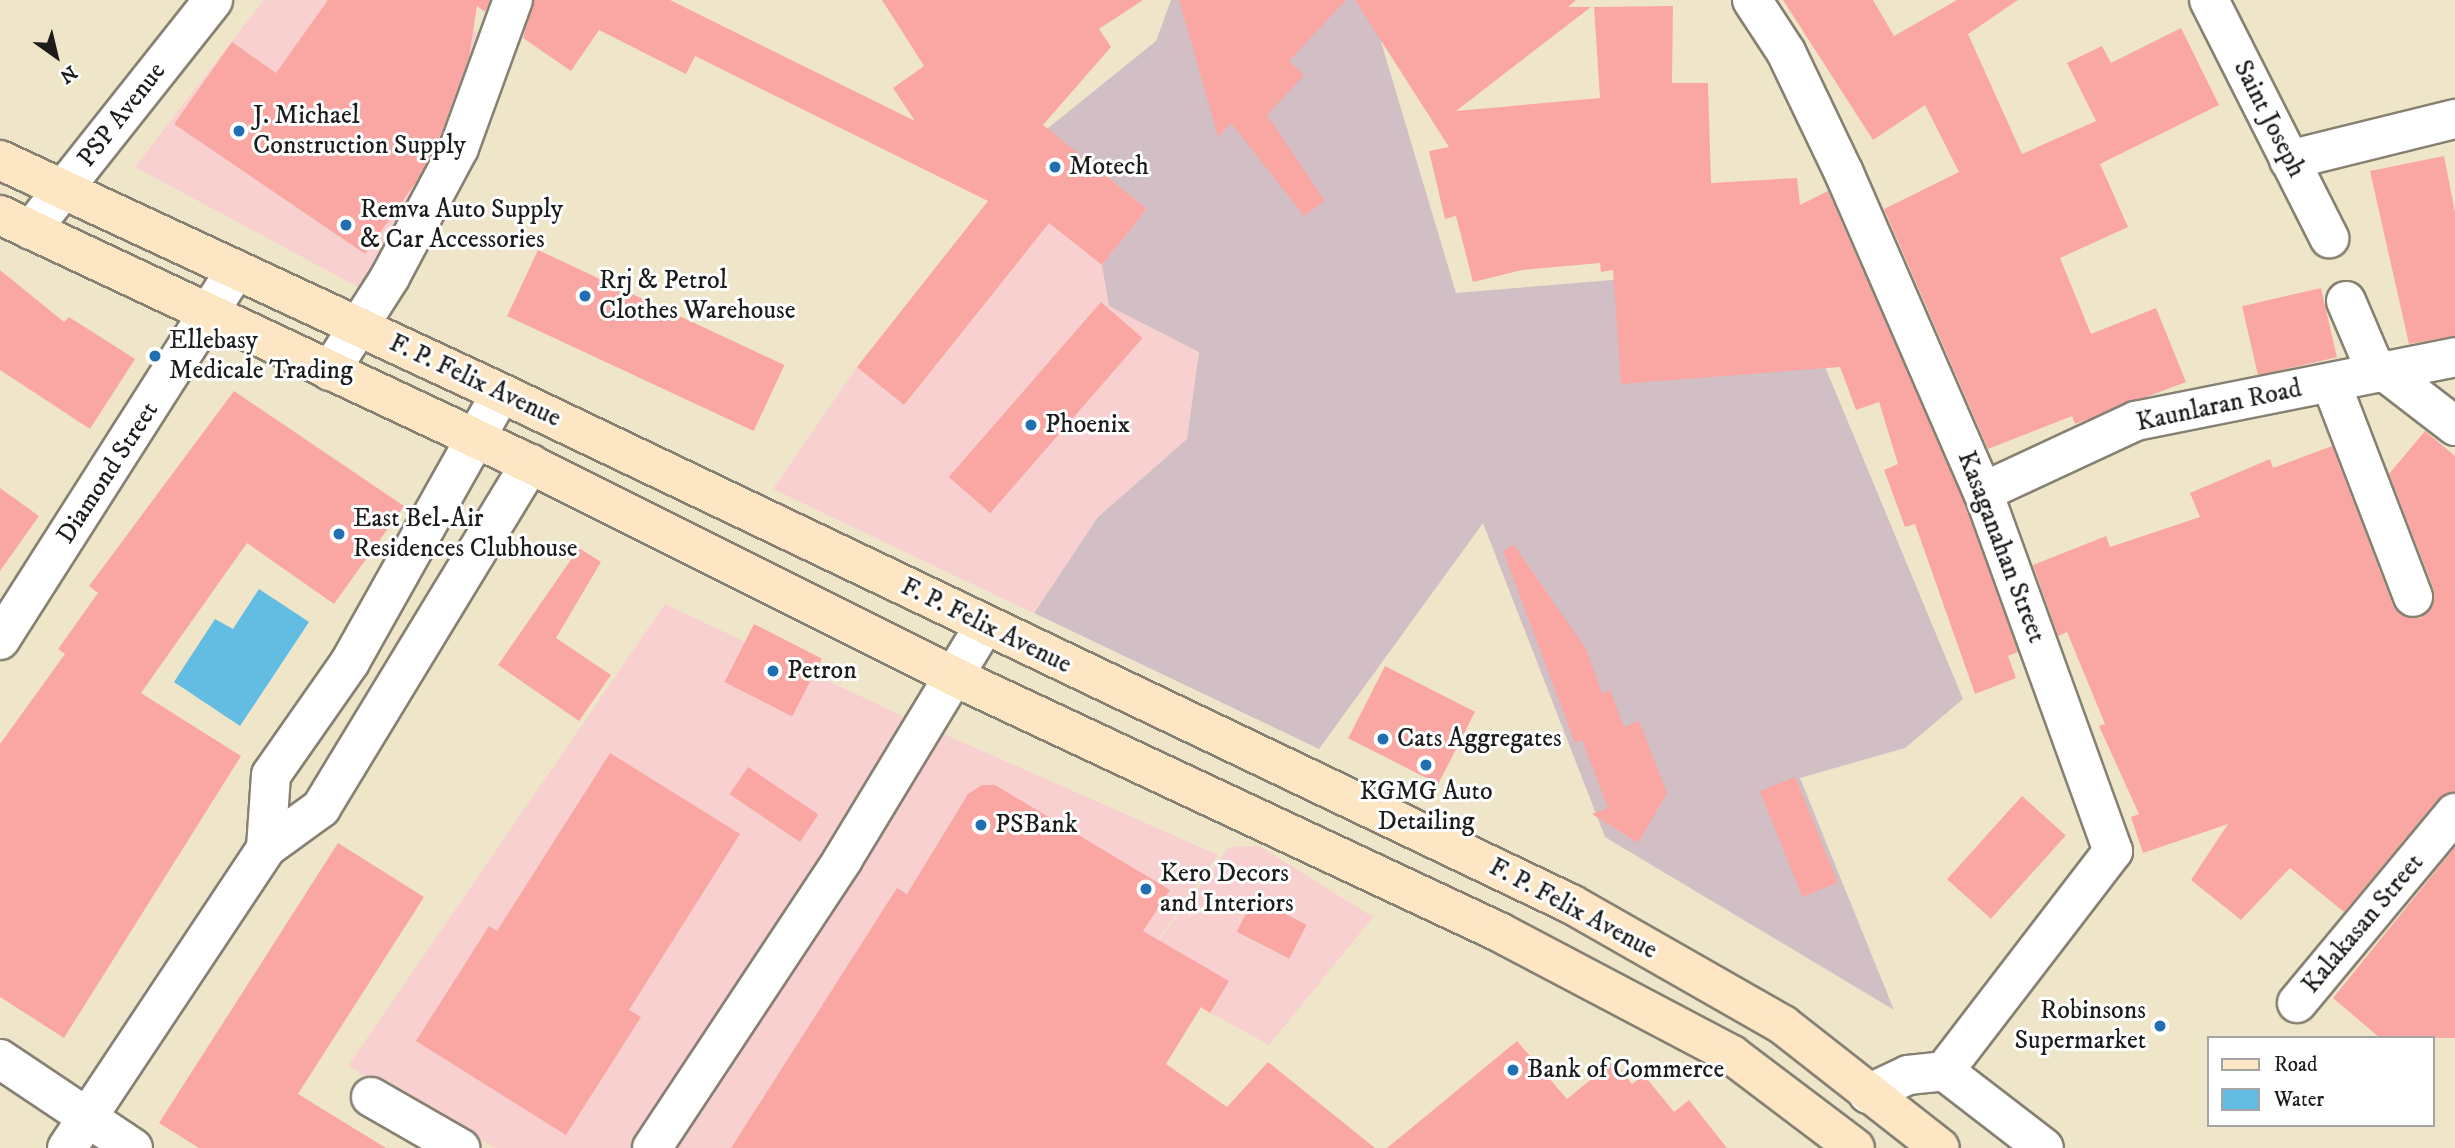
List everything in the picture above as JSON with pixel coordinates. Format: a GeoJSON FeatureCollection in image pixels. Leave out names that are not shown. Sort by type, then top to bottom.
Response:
{"type":"FeatureCollection","features":[{"type":"Feature","properties":{"kind":"main road","name":"F. P. Felix Avenue"},"geometry":{"type":"LineString","coordinates":[[0,160],[62,191],[359,325],[984,626],[1571,904],[1783,1025],[1940,1148]]}},
{"type":"Feature","properties":{"kind":"main road","name":"F. P. Felix Avenue"},"geometry":{"type":"LineString","coordinates":[[16,223],[530,464],[955,677],[1499,932],[1732,1055],[1855,1148]]}},
{"type":"Feature","properties":{"kind":"street","name":"PSP Avenue"},"geometry":{"type":"LineString","coordinates":[[16,223],[62,191],[213,0]]}},
{"type":"Feature","properties":{"kind":"street"},"geometry":{"type":"LineString","coordinates":[[330,370],[359,325],[459,148],[513,0]]}},
{"type":"Feature","properties":{"kind":"street","name":"Kasaganahan Street"},"geometry":{"type":"LineString","coordinates":[[1752,0],[1786,52],[1844,173],[1983,492],[2113,851],[1944,1071]]}},
{"type":"Feature","properties":{"kind":"street","name":"Saint Joseph"},"geometry":{"type":"LineString","coordinates":[[2209,0],[2329,238]]}},
{"type":"Feature","properties":{"kind":"street"},"geometry":{"type":"LineString","coordinates":[[2289,160],[2455,119]]}},
{"type":"Feature","properties":{"kind":"street","name":"Diamond Street"},"geometry":{"type":"LineString","coordinates":[[0,640],[236,270]]}},
{"type":"Feature","properties":{"kind":"street"},"geometry":{"type":"LineString","coordinates":[[2346,301],[2362,347],[2385,374],[2455,426]]}},
{"type":"Feature","properties":{"kind":"street","name":"Kaunlaran Road"},"geometry":{"type":"LineString","coordinates":[[1983,492],[2136,421],[2385,374],[2455,357]]}},
{"type":"Feature","properties":{"kind":"street"},"geometry":{"type":"LineString","coordinates":[[2331,383],[2413,597]]}},
{"type":"Feature","properties":{"kind":"street"},"geometry":{"type":"LineString","coordinates":[[266,848],[271,775],[350,662],[502,393]]}},
{"type":"Feature","properties":{"kind":"street"},"geometry":{"type":"LineString","coordinates":[[77,1133],[266,848],[321,808],[530,464]]}},
{"type":"Feature","properties":{"kind":"street"},"geometry":{"type":"LineString","coordinates":[[652,1148],[843,859],[984,626]]}},
{"type":"Feature","properties":{"kind":"street","name":"Kalakasan Street"},"geometry":{"type":"LineString","coordinates":[[2297,1003],[2455,813]]}},
{"type":"Feature","properties":{"kind":"street"},"geometry":{"type":"LineString","coordinates":[[0,1059],[77,1133],[132,1148]]}},
{"type":"Feature","properties":{"kind":"street"},"geometry":{"type":"LineString","coordinates":[[1868,1094],[1908,1075],[1944,1071],[2044,1148]]}},
{"type":"Feature","properties":{"kind":"street"},"geometry":{"type":"LineString","coordinates":[[371,1097],[460,1148]]}},
{"type":"Feature","properties":{"kind":"shaded area"},"geometry":{"type":"Polygon","coordinates":[[[264,0],[427,0],[478,33],[465,119],[358,287],[135,167],[264,0]]]}},
{"type":"Feature","properties":{"kind":"shaded area"},"geometry":{"type":"Polygon","coordinates":[[[1171,0],[1438,0],[1379,35],[1456,293],[1818,263],[1826,369],[1963,699],[1905,748],[1800,778],[1894,1010],[1605,837],[1483,523],[1319,749],[1034,613],[1098,517],[1187,439],[1199,352],[1109,306],[1102,265],[1147,209],[1047,129],[1156,41],[1171,0]]]}},
{"type":"Feature","properties":{"kind":"shaded area"},"geometry":{"type":"Polygon","coordinates":[[[1047,129],[1147,209],[1102,265],[1110,306],[1199,351],[1187,439],[1098,517],[1033,613],[773,489],[857,367],[1047,129]]]}},
{"type":"Feature","properties":{"kind":"shaded area"},"geometry":{"type":"Polygon","coordinates":[[[665,604],[894,712],[1218,855],[1137,969],[1229,847],[1259,846],[1373,917],[1269,1045],[1134,971],[1005,1148],[495,1148],[348,1066],[665,604]]]}},
{"type":"Feature","properties":{"kind":"water"},"geometry":{"type":"Polygon","coordinates":[[[259,589],[309,622],[240,726],[174,682],[215,619],[233,629],[259,589]]]}},
{"type":"Feature","properties":{"kind":"building"},"geometry":{"type":"Polygon","coordinates":[[[328,0],[490,0],[485,12],[477,6],[469,57],[439,139],[416,182],[365,254],[174,124],[232,42],[276,73],[328,0]]]}},
{"type":"Feature","properties":{"kind":"building"},"geometry":{"type":"Polygon","coordinates":[[[534,0],[670,0],[915,121],[893,88],[924,66],[882,0],[1143,0],[1099,29],[1111,47],[1043,125],[1147,209],[1102,265],[1049,223],[904,405],[857,367],[988,201],[695,56],[686,74],[599,30],[571,71],[523,38],[534,0]]]}},
{"type":"Feature","properties":{"kind":"building"},"geometry":{"type":"Polygon","coordinates":[[[1179,0],[1346,0],[1289,61],[1304,75],[1267,115],[1325,201],[1304,216],[1231,123],[1218,137],[1179,0]]]}},
{"type":"Feature","properties":{"kind":"building"},"geometry":{"type":"Polygon","coordinates":[[[1355,0],[1576,0],[1568,7],[1591,7],[1456,111],[1600,98],[1594,7],[1673,6],[1672,83],[1708,83],[1711,183],[1797,178],[1800,205],[1828,191],[1963,500],[2018,652],[2008,656],[2016,678],[1975,694],[1915,524],[1905,527],[1884,470],[1898,464],[1879,402],[1856,410],[1840,367],[1621,384],[1613,270],[1601,272],[1600,263],[1522,270],[1473,282],[1456,216],[1445,219],[1429,151],[1449,147],[1355,0]]]}},
{"type":"Feature","properties":{"kind":"building"},"geometry":{"type":"Polygon","coordinates":[[[1783,0],[1873,0],[1894,36],[1957,0],[2018,0],[1968,34],[2022,154],[2096,121],[2067,63],[2102,46],[2111,63],[2181,28],[2219,105],[2100,164],[2128,227],[2060,258],[2091,334],[2156,308],[2186,382],[2075,424],[2072,416],[1988,449],[1884,209],[1959,172],[1925,105],[1873,140],[1783,0]]]}},
{"type":"Feature","properties":{"kind":"building"},"geometry":{"type":"Polygon","coordinates":[[[2444,156],[2455,212],[2455,336],[2409,344],[2370,171],[2444,156]]]}},
{"type":"Feature","properties":{"kind":"building"},"geometry":{"type":"Polygon","coordinates":[[[538,250],[785,365],[754,431],[507,316],[538,250]]]}},
{"type":"Feature","properties":{"kind":"building"},"geometry":{"type":"Polygon","coordinates":[[[0,270],[64,322],[69,317],[135,359],[90,429],[0,370],[0,270]]]}},
{"type":"Feature","properties":{"kind":"building"},"geometry":{"type":"Polygon","coordinates":[[[2321,288],[2337,357],[2258,375],[2242,306],[2321,288]]]}},
{"type":"Feature","properties":{"kind":"building","name":"Phoenix"},"geometry":{"type":"Polygon","coordinates":[[[1101,302],[1143,338],[990,513],[949,477],[1101,302]]]}},
{"type":"Feature","properties":{"kind":"building"},"geometry":{"type":"Polygon","coordinates":[[[234,391],[404,506],[334,604],[247,543],[141,693],[241,756],[64,1038],[0,997],[0,744],[65,654],[58,649],[98,593],[89,586],[234,391]]]}},
{"type":"Feature","properties":{"kind":"building"},"geometry":{"type":"Polygon","coordinates":[[[2425,431],[2455,456],[2455,792],[2438,799],[2344,912],[2290,868],[2241,920],[2191,880],[2228,824],[2143,853],[2131,817],[2139,814],[2099,726],[2105,724],[2067,632],[2058,636],[2033,565],[2106,536],[2110,547],[2200,517],[2190,493],[2270,459],[2273,468],[2332,446],[2393,605],[2400,614],[2420,618],[2430,610],[2434,590],[2389,474],[2425,431]]]}},
{"type":"Feature","properties":{"kind":"building"},"geometry":{"type":"Polygon","coordinates":[[[0,488],[39,516],[0,571],[0,488]]]}},
{"type":"Feature","properties":{"kind":"building"},"geometry":{"type":"Polygon","coordinates":[[[1514,545],[1586,649],[1602,693],[1610,690],[1624,727],[1639,721],[1667,793],[1638,843],[1592,814],[1608,808],[1582,740],[1575,743],[1503,551],[1514,545]]]}},
{"type":"Feature","properties":{"kind":"building"},"geometry":{"type":"Polygon","coordinates":[[[579,548],[601,562],[556,638],[611,675],[579,721],[498,665],[579,548]]]}},
{"type":"Feature","properties":{"kind":"building","name":"Petron"},"geometry":{"type":"Polygon","coordinates":[[[754,624],[822,659],[792,716],[724,682],[754,624]]]}},
{"type":"Feature","properties":{"kind":"building"},"geometry":{"type":"Polygon","coordinates":[[[1385,666],[1475,712],[1438,784],[1348,738],[1385,666]]]}},
{"type":"Feature","properties":{"kind":"building"},"geometry":{"type":"Polygon","coordinates":[[[610,753],[740,834],[629,1010],[641,1017],[566,1135],[416,1041],[489,926],[497,931],[610,753]]]}},
{"type":"Feature","properties":{"kind":"building"},"geometry":{"type":"Polygon","coordinates":[[[748,767],[818,815],[800,842],[730,794],[748,767]]]}},
{"type":"Feature","properties":{"kind":"building"},"geometry":{"type":"Polygon","coordinates":[[[1795,777],[1838,883],[1802,897],[1760,791],[1795,777]]]}},
{"type":"Feature","properties":{"kind":"building"},"geometry":{"type":"Polygon","coordinates":[[[982,785],[995,785],[1170,890],[1143,931],[1229,981],[1210,1013],[1201,1007],[1166,1064],[1227,1107],[1268,1062],[1375,1148],[731,1148],[897,888],[907,894],[968,794],[982,785]]]}},
{"type":"Feature","properties":{"kind":"building"},"geometry":{"type":"Polygon","coordinates":[[[2022,796],[2066,835],[1991,919],[1947,879],[2022,796]]]}},
{"type":"Feature","properties":{"kind":"building"},"geometry":{"type":"Polygon","coordinates":[[[338,843],[424,897],[298,1094],[386,1148],[199,1148],[159,1123],[338,843]]]}},
{"type":"Feature","properties":{"kind":"building"},"geometry":{"type":"Polygon","coordinates":[[[2455,847],[2455,1038],[2378,1036],[2333,998],[2455,847]]]}},
{"type":"Feature","properties":{"kind":"building"},"geometry":{"type":"Polygon","coordinates":[[[1254,898],[1307,925],[1289,959],[1237,932],[1254,898]]]}},
{"type":"Feature","properties":{"kind":"building"},"geometry":{"type":"Polygon","coordinates":[[[1517,1041],[1567,1099],[1614,1061],[1632,1084],[1644,1075],[1674,1112],[1689,1100],[1727,1148],[1387,1148],[1517,1041]]]}},
{"type":"Feature","properties":{"kind":"place","name":"J. Michael Construction Supply"},"geometry":{"type":"Point","coordinates":[239,131]}},
{"type":"Feature","properties":{"kind":"place","name":"Motech"},"geometry":{"type":"Point","coordinates":[1055,167]}},
{"type":"Feature","properties":{"kind":"place","name":"Remva Auto Supply & Car Accessories"},"geometry":{"type":"Point","coordinates":[346,225]}},
{"type":"Feature","properties":{"kind":"place","name":"Rrj & Petrol Clothes Warehouse"},"geometry":{"type":"Point","coordinates":[585,296]}},
{"type":"Feature","properties":{"kind":"place","name":"Ellebasy Medicale Trading"},"geometry":{"type":"Point","coordinates":[155,356]}},
{"type":"Feature","properties":{"kind":"place","name":"Phoenix"},"geometry":{"type":"Point","coordinates":[1031,425]}},
{"type":"Feature","properties":{"kind":"place","name":"East Bel-Air Residences Clubhouse"},"geometry":{"type":"Point","coordinates":[339,534]}},
{"type":"Feature","properties":{"kind":"place","name":"Petron"},"geometry":{"type":"Point","coordinates":[773,671]}},
{"type":"Feature","properties":{"kind":"place","name":"Cats Aggregates"},"geometry":{"type":"Point","coordinates":[1383,739]}},
{"type":"Feature","properties":{"kind":"place","name":"KGMG Auto Detailing"},"geometry":{"type":"Point","coordinates":[1426,765]}},
{"type":"Feature","properties":{"kind":"place","name":"PSBank"},"geometry":{"type":"Point","coordinates":[981,825]}},
{"type":"Feature","properties":{"kind":"place","name":"Kero Decors and Interiors"},"geometry":{"type":"Point","coordinates":[1146,889]}},
{"type":"Feature","properties":{"kind":"place","name":"Robinsons Supermarket"},"geometry":{"type":"Point","coordinates":[2160,1026]}},
{"type":"Feature","properties":{"kind":"place","name":"Bank of Commerce"},"geometry":{"type":"Point","coordinates":[1513,1070]}}]}
